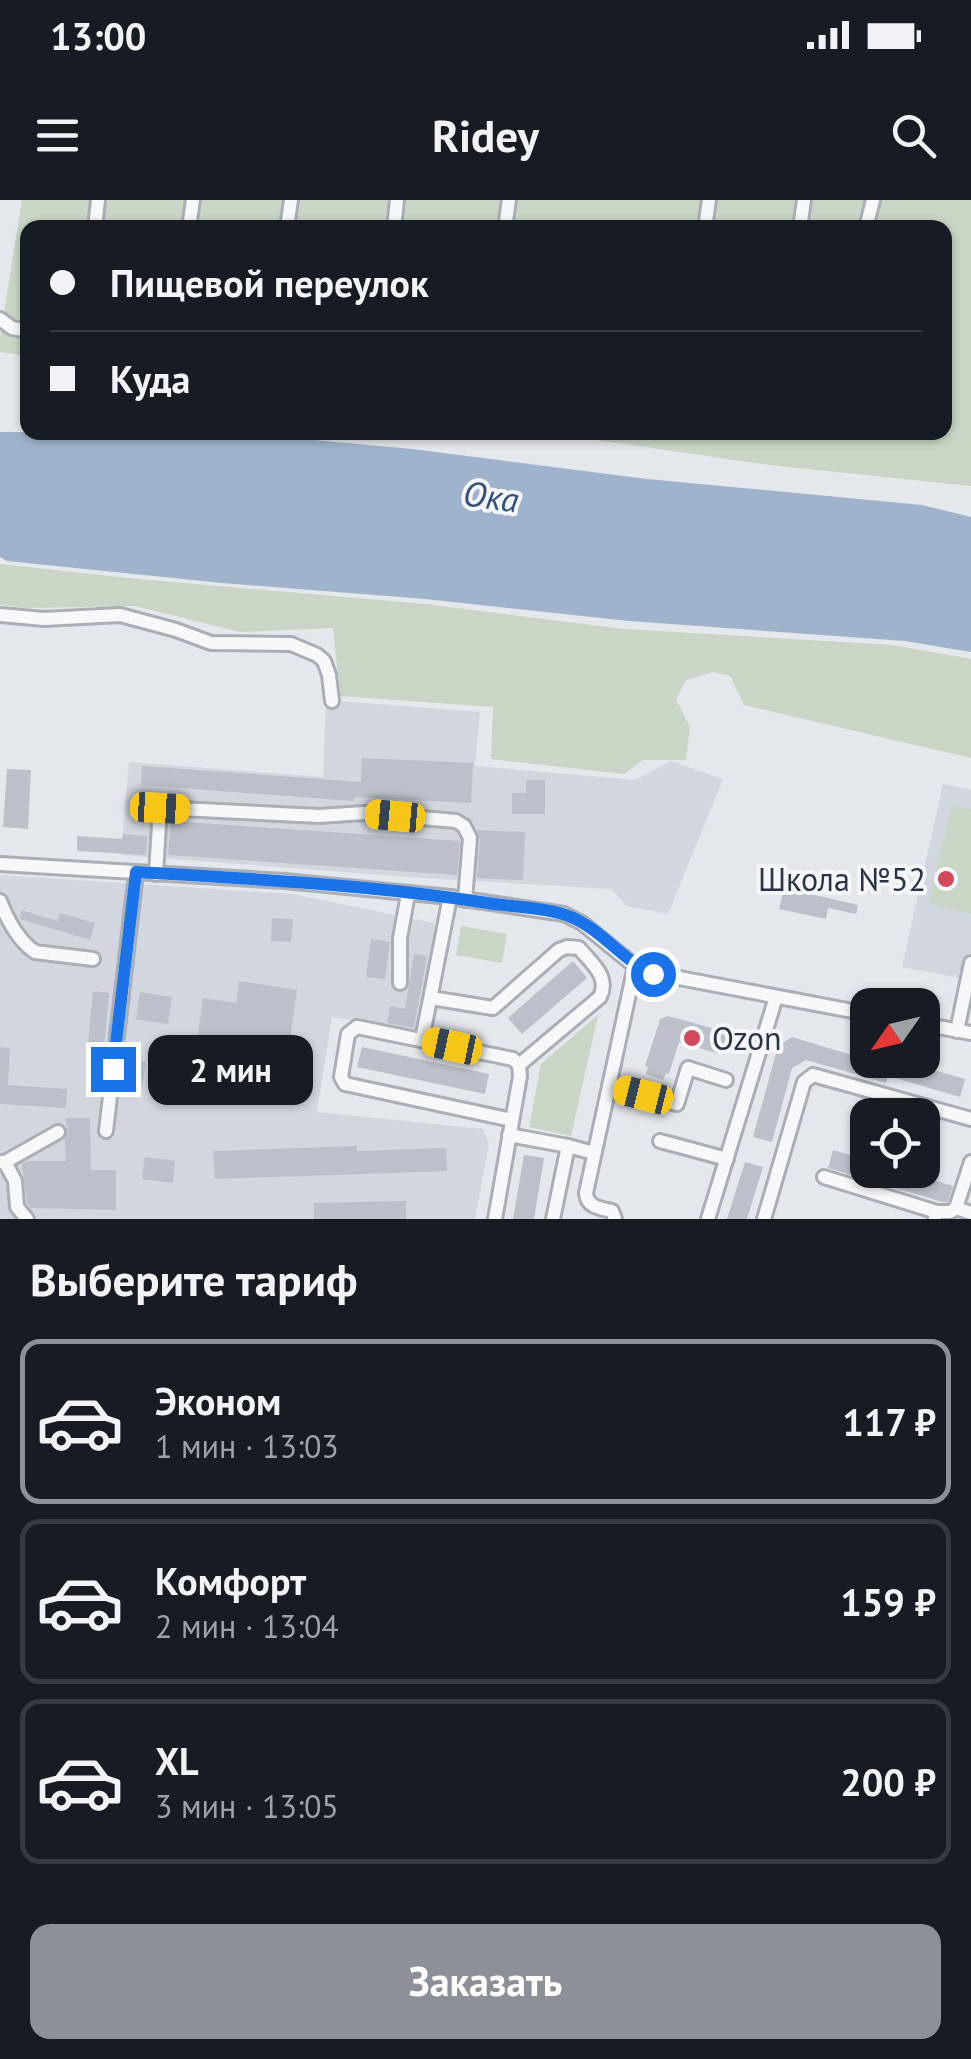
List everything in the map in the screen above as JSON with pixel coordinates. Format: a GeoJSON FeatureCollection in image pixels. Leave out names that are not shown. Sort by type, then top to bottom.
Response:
{"type":"FeatureCollection","features":[{"type":"Feature","properties":{"kind":"street"},"geometry":{"type":"LineString","coordinates":[[0,615],[44,619],[120,615],[211,643],[291,644],[324,661],[330,675],[332,701]]}},
{"type":"Feature","properties":{"kind":"street"},"geometry":{"type":"LineString","coordinates":[[156,874],[160,808],[319,816],[364,813],[456,821],[464,826],[470,838],[465,900]]}},
{"type":"Feature","properties":{"kind":"street"},"geometry":{"type":"LineString","coordinates":[[0,864],[450,897],[573,918],[636,966],[653,974],[850,1010]]}},
{"type":"Feature","properties":{"kind":"street"},"geometry":{"type":"LineString","coordinates":[[106,1132],[136,872]]}},
{"type":"Feature","properties":{"kind":"street"},"geometry":{"type":"LineString","coordinates":[[400,983],[400,938],[408,894]]}},
{"type":"Feature","properties":{"kind":"street"},"geometry":{"type":"LineString","coordinates":[[422,1040],[450,897]]}},
{"type":"Feature","properties":{"kind":"street"},"geometry":{"type":"LineString","coordinates":[[0,900],[29,948],[92,958]]}},
{"type":"Feature","properties":{"kind":"street"},"geometry":{"type":"LineString","coordinates":[[430,998],[493,1008],[559,950],[567,946],[579,948],[602,976],[600,997],[519,1065]]}},
{"type":"Feature","properties":{"kind":"street"},"geometry":{"type":"LineString","coordinates":[[964,1032],[971,963]]}},
{"type":"Feature","properties":{"kind":"street"},"geometry":{"type":"LineString","coordinates":[[616,1219],[612,1212],[586,1200],[636,966]]}},
{"type":"Feature","properties":{"kind":"street"},"geometry":{"type":"LineString","coordinates":[[708,1219],[776,996]]}},
{"type":"Feature","properties":{"kind":"street"},"geometry":{"type":"LineString","coordinates":[[496,1219],[520,1076],[519,1065],[513,1059],[357,1027],[348,1034],[341,1077],[345,1084],[512,1120]]}},
{"type":"Feature","properties":{"kind":"street"},"geometry":{"type":"LineString","coordinates":[[609,1087],[678,1104],[688,1068],[726,1080]]}},
{"type":"Feature","properties":{"kind":"street"},"geometry":{"type":"LineString","coordinates":[[764,1219],[804,1082],[812,1075],[971,1119]]}},
{"type":"Feature","properties":{"kind":"street"},"geometry":{"type":"LineString","coordinates":[[27,1219],[16,1207],[15,1182],[2,1162],[58,1132]]}},
{"type":"Feature","properties":{"kind":"street"},"geometry":{"type":"LineString","coordinates":[[510,1135],[594,1153]]}},
{"type":"Feature","properties":{"kind":"street"},"geometry":{"type":"LineString","coordinates":[[660,1142],[727,1159]]}},
{"type":"Feature","properties":{"kind":"street"},"geometry":{"type":"LineString","coordinates":[[554,1219],[568,1146]]}},
{"type":"Feature","properties":{"kind":"street"},"geometry":{"type":"LineString","coordinates":[[824,1177],[936,1216],[956,1208],[971,1162]]}},
{"type":"Feature","properties":{"kind":"street"},"geometry":{"type":"LineString","coordinates":[[956,1208],[971,1213]]}},
{"type":"Feature","properties":{"kind":"shaded area"},"geometry":{"type":"Polygon","coordinates":[[[326,700],[480,712],[475,766],[635,780],[671,761],[723,779],[668,914],[627,906],[611,889],[121,855],[129,762],[323,777],[326,700]]]}},
{"type":"Feature","properties":{"kind":"shaded area","name":"Школа №52"},"geometry":{"type":"Polygon","coordinates":[[[943,784],[971,790],[971,980],[902,967],[943,784]]]}},
{"type":"Feature","properties":{"kind":"shaded area"},"geometry":{"type":"Polygon","coordinates":[[[0,875],[292,894],[435,923],[418,1032],[332,1017],[317,1112],[483,1129],[489,1144],[475,1219],[0,1219],[0,875]]]}},
{"type":"Feature","properties":{"kind":"green space"},"geometry":{"type":"Polygon","coordinates":[[[22,200],[971,200],[971,486],[770,465],[597,440],[952,440],[952,220],[20,220],[20,355],[0,352],[22,200]]]}},
{"type":"Feature","properties":{"kind":"green space"},"geometry":{"type":"Polygon","coordinates":[[[0,564],[425,604],[624,629],[893,645],[971,659],[971,758],[744,705],[730,676],[713,672],[686,680],[676,699],[690,727],[686,760],[643,760],[624,774],[491,759],[493,707],[340,696],[333,628],[240,632],[135,606],[0,605],[0,564]]]}},
{"type":"Feature","properties":{"kind":"green space"},"geometry":{"type":"Polygon","coordinates":[[[952,805],[971,809],[971,914],[928,903],[952,805]]]}},
{"type":"Feature","properties":{"kind":"green space"},"geometry":{"type":"Polygon","coordinates":[[[461,926],[507,934],[502,963],[456,955],[461,926]]]}},
{"type":"Feature","properties":{"kind":"green space"},"geometry":{"type":"Polygon","coordinates":[[[598,1015],[571,1136],[529,1127],[541,1064],[598,1015]]]}},
{"type":"Feature","properties":{"kind":"water","name":"Ока"},"geometry":{"type":"Polygon","coordinates":[[[0,432],[20,432],[20,440],[315,440],[412,449],[647,479],[922,505],[971,517],[971,652],[905,641],[629,621],[222,583],[7,561],[0,557],[0,432]]]}},
{"type":"Feature","properties":{"kind":"building"},"geometry":{"type":"Polygon","coordinates":[[[362,758],[473,763],[471,803],[355,797],[354,801],[141,785],[142,766],[361,782],[362,758]]]}},
{"type":"Feature","properties":{"kind":"building"},"geometry":{"type":"Polygon","coordinates":[[[7,769],[31,770],[28,829],[3,827],[7,769]]]}},
{"type":"Feature","properties":{"kind":"building"},"geometry":{"type":"Polygon","coordinates":[[[526,780],[545,780],[545,814],[512,814],[512,793],[526,793],[526,780]]]}},
{"type":"Feature","properties":{"kind":"building"},"geometry":{"type":"Polygon","coordinates":[[[171,821],[460,841],[457,875],[168,855],[171,821]]]}},
{"type":"Feature","properties":{"kind":"building"},"geometry":{"type":"Polygon","coordinates":[[[477,830],[525,832],[523,880],[477,878],[477,830]]]}},
{"type":"Feature","properties":{"kind":"building"},"geometry":{"type":"Polygon","coordinates":[[[123,834],[147,836],[146,855],[77,851],[77,836],[122,839],[123,834]]]}},
{"type":"Feature","properties":{"kind":"building"},"geometry":{"type":"Polygon","coordinates":[[[784,888],[858,905],[856,914],[828,908],[826,919],[779,909],[784,888]]]}},
{"type":"Feature","properties":{"kind":"building"},"geometry":{"type":"Polygon","coordinates":[[[21,910],[58,921],[60,913],[95,923],[90,940],[20,919],[21,910]]]}},
{"type":"Feature","properties":{"kind":"building"},"geometry":{"type":"Polygon","coordinates":[[[272,918],[293,919],[291,942],[271,941],[272,918]]]}},
{"type":"Feature","properties":{"kind":"building"},"geometry":{"type":"Polygon","coordinates":[[[371,939],[390,942],[385,979],[366,977],[371,939]]]}},
{"type":"Feature","properties":{"kind":"building"},"geometry":{"type":"Polygon","coordinates":[[[414,954],[427,956],[414,1028],[387,1023],[390,1006],[405,1009],[414,954]]]}},
{"type":"Feature","properties":{"kind":"building"},"geometry":{"type":"Polygon","coordinates":[[[573,961],[587,978],[522,1034],[508,1018],[573,961]]]}},
{"type":"Feature","properties":{"kind":"building"},"geometry":{"type":"Polygon","coordinates":[[[239,981],[297,990],[287,1061],[196,1048],[203,998],[236,1003],[239,981]]]}},
{"type":"Feature","properties":{"kind":"building"},"geometry":{"type":"Polygon","coordinates":[[[93,991],[109,993],[104,1046],[88,1044],[93,991]]]}},
{"type":"Feature","properties":{"kind":"building"},"geometry":{"type":"Polygon","coordinates":[[[140,992],[172,997],[168,1024],[136,1019],[140,992]]]}},
{"type":"Feature","properties":{"kind":"building"},"geometry":{"type":"Polygon","coordinates":[[[668,1016],[723,1031],[730,1037],[725,1053],[679,1042],[669,1074],[663,1080],[646,1074],[660,1019],[668,1016]]]}},
{"type":"Feature","properties":{"kind":"building"},"geometry":{"type":"Polygon","coordinates":[[[792,1037],[850,1055],[850,1073],[806,1060],[792,1068],[772,1142],[753,1137],[778,1046],[792,1037]]]}},
{"type":"Feature","properties":{"kind":"building"},"geometry":{"type":"Polygon","coordinates":[[[0,1047],[10,1048],[8,1085],[67,1089],[66,1108],[0,1104],[0,1047]]]}},
{"type":"Feature","properties":{"kind":"building"},"geometry":{"type":"Polygon","coordinates":[[[362,1047],[489,1074],[485,1094],[357,1067],[362,1047]]]}},
{"type":"Feature","properties":{"kind":"building"},"geometry":{"type":"Polygon","coordinates":[[[126,1060],[146,1062],[143,1083],[123,1081],[126,1060]]]}},
{"type":"Feature","properties":{"kind":"building"},"geometry":{"type":"Polygon","coordinates":[[[940,1072],[965,1079],[960,1097],[895,1078],[940,1078],[940,1072]]]}},
{"type":"Feature","properties":{"kind":"building"},"geometry":{"type":"Polygon","coordinates":[[[223,1081],[258,1085],[255,1103],[221,1099],[223,1081]]]}},
{"type":"Feature","properties":{"kind":"building"},"geometry":{"type":"Polygon","coordinates":[[[65,1118],[90,1118],[91,1170],[116,1170],[116,1210],[31,1208],[27,1203],[22,1164],[66,1161],[65,1118]]]}},
{"type":"Feature","properties":{"kind":"building"},"geometry":{"type":"Polygon","coordinates":[[[357,1146],[357,1151],[446,1148],[447,1171],[215,1179],[213,1151],[357,1146]]]}},
{"type":"Feature","properties":{"kind":"building"},"geometry":{"type":"Polygon","coordinates":[[[833,1150],[850,1155],[850,1175],[828,1168],[833,1150]]]}},
{"type":"Feature","properties":{"kind":"building"},"geometry":{"type":"Polygon","coordinates":[[[524,1155],[544,1158],[534,1219],[513,1219],[524,1155]]]}},
{"type":"Feature","properties":{"kind":"building"},"geometry":{"type":"Polygon","coordinates":[[[145,1157],[175,1161],[173,1183],[142,1179],[145,1157]]]}},
{"type":"Feature","properties":{"kind":"building"},"geometry":{"type":"Polygon","coordinates":[[[745,1162],[763,1167],[747,1219],[727,1219],[745,1162]]]}},
{"type":"Feature","properties":{"kind":"building"},"geometry":{"type":"Polygon","coordinates":[[[940,1182],[953,1186],[948,1202],[895,1188],[940,1188],[940,1182]]]}},
{"type":"Feature","properties":{"kind":"building"},"geometry":{"type":"Polygon","coordinates":[[[406,1201],[406,1219],[314,1219],[314,1203],[406,1201]]]}},
{"type":"Feature","properties":{"kind":"place","name":"Школа №52"},"geometry":{"type":"Point","coordinates":[946,879]}},
{"type":"Feature","properties":{"kind":"place","name":"Ozon"},"geometry":{"type":"Point","coordinates":[692,1038]}},
{"type":"Feature","properties":{"kind":"route"},"geometry":{"type":"LineString","coordinates":[[113,1069],[136,872],[450,897],[564,914],[653,974]]}}]}
